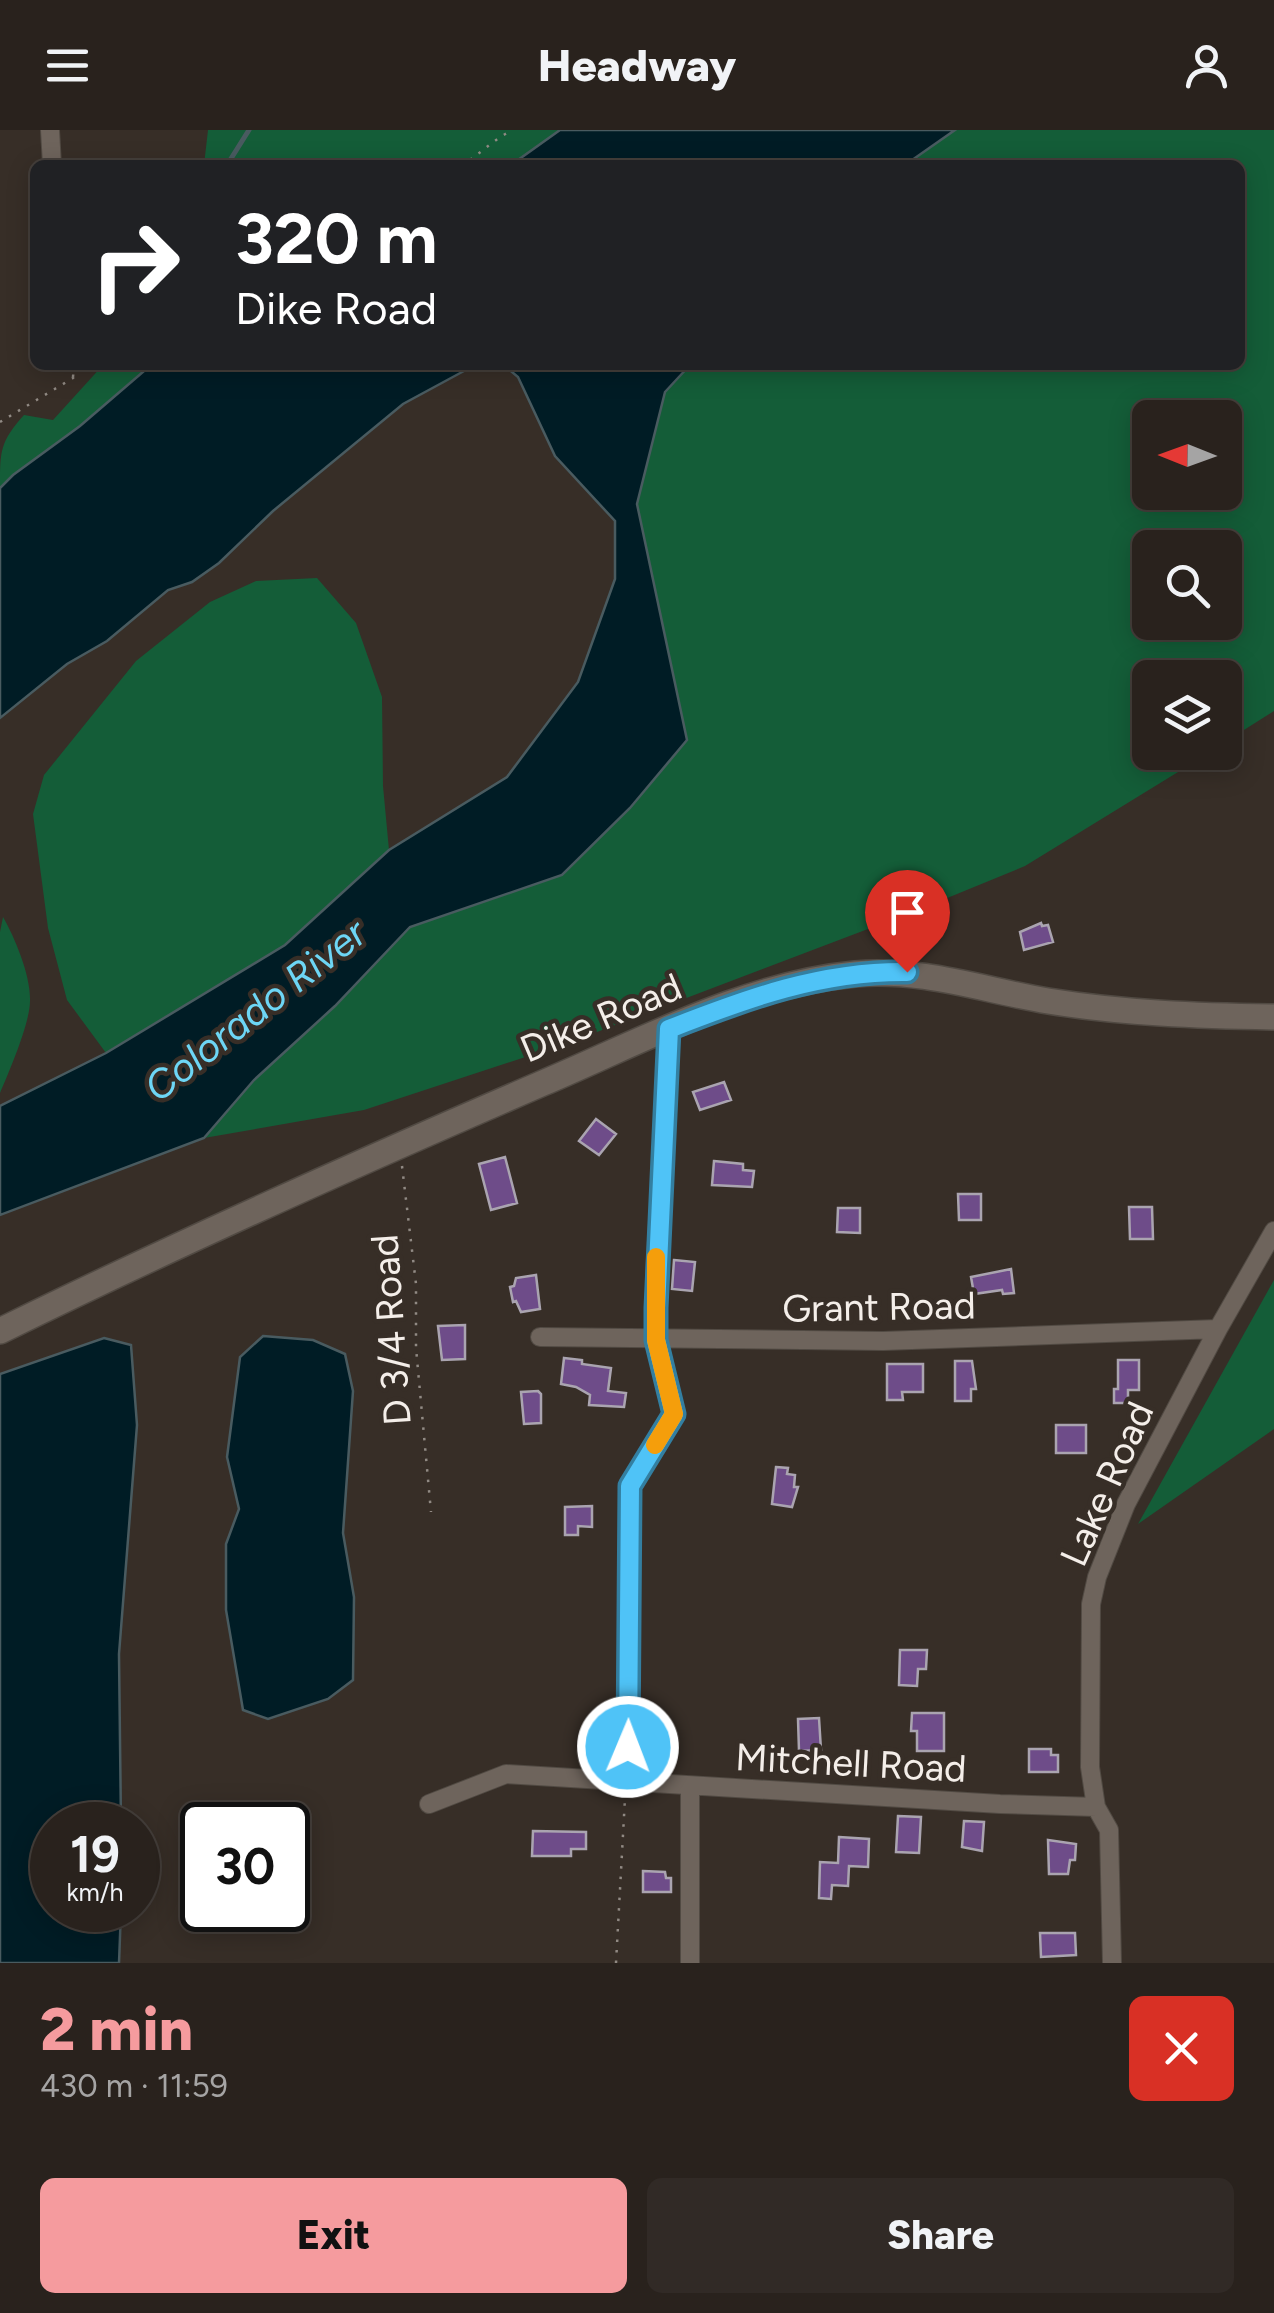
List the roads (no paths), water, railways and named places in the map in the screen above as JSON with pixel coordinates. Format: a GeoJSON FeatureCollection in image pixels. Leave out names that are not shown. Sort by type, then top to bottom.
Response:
{"type":"FeatureCollection","features":[{"type":"Feature","properties":{"kind":"street"},"geometry":{"type":"LineString","coordinates":[[50,130],[52,160]]}},
{"type":"Feature","properties":{"kind":"street","name":"Dike Road"},"geometry":{"type":"LineString","coordinates":[[0,1331],[153,1256],[400,1145],[669,1029],[790,986],[879,972],[938,977],[1032,998],[1106,1009],[1274,1018]]}},
{"type":"Feature","properties":{"kind":"street"},"geometry":{"type":"LineString","coordinates":[[626,1782],[630,1486],[674,1414],[656,1340],[655,1276],[669,1029]]}},
{"type":"Feature","properties":{"kind":"street","name":"Lake Road"},"geometry":{"type":"LineString","coordinates":[[1112,1963],[1109,1830],[1096,1807],[1090,1748],[1091,1604],[1097,1577],[1126,1504],[1274,1231]]}},
{"type":"Feature","properties":{"kind":"street","name":"Grant Road"},"geometry":{"type":"LineString","coordinates":[[540,1337],[884,1341],[1218,1329]]}},
{"type":"Feature","properties":{"kind":"street","name":"Mitchell Road"},"geometry":{"type":"LineString","coordinates":[[429,1804],[506,1774],[1096,1807]]}},
{"type":"Feature","properties":{"kind":"street"},"geometry":{"type":"LineString","coordinates":[[690,1786],[690,1963]]}},
{"type":"Feature","properties":{"kind":"water"},"geometry":{"type":"Polygon","coordinates":[[[560,130],[955,130],[912,160],[518,160],[560,130]]]}},
{"type":"Feature","properties":{"kind":"water"},"geometry":{"type":"Polygon","coordinates":[[[145,370],[466,370],[403,404],[273,511],[219,563],[192,582],[168,590],[107,641],[67,664],[0,718],[0,488],[145,370]]]}},
{"type":"Feature","properties":{"kind":"water","name":"Colorado River"},"geometry":{"type":"Polygon","coordinates":[[[510,370],[685,370],[665,392],[637,504],[687,740],[630,808],[562,875],[410,927],[335,1006],[254,1080],[204,1138],[0,1215],[0,1106],[106,1053],[285,945],[389,850],[507,777],[578,682],[615,579],[615,521],[555,456],[518,377],[510,370]]]}},
{"type":"Feature","properties":{"kind":"water"},"geometry":{"type":"Polygon","coordinates":[[[263,1336],[313,1340],[345,1354],[353,1391],[343,1533],[354,1597],[353,1680],[328,1699],[268,1719],[243,1710],[226,1610],[226,1544],[239,1509],[227,1457],[240,1357],[263,1336]]]}},
{"type":"Feature","properties":{"kind":"water"},"geometry":{"type":"Polygon","coordinates":[[[104,1338],[131,1345],[137,1425],[119,1654],[121,1802],[30,1802],[30,1932],[120,1932],[119,1963],[0,1963],[0,1374],[104,1338]]]}},
{"type":"Feature","properties":{"kind":"waterway"},"geometry":{"type":"LineString","coordinates":[[230,160],[249,130]]}}]}
